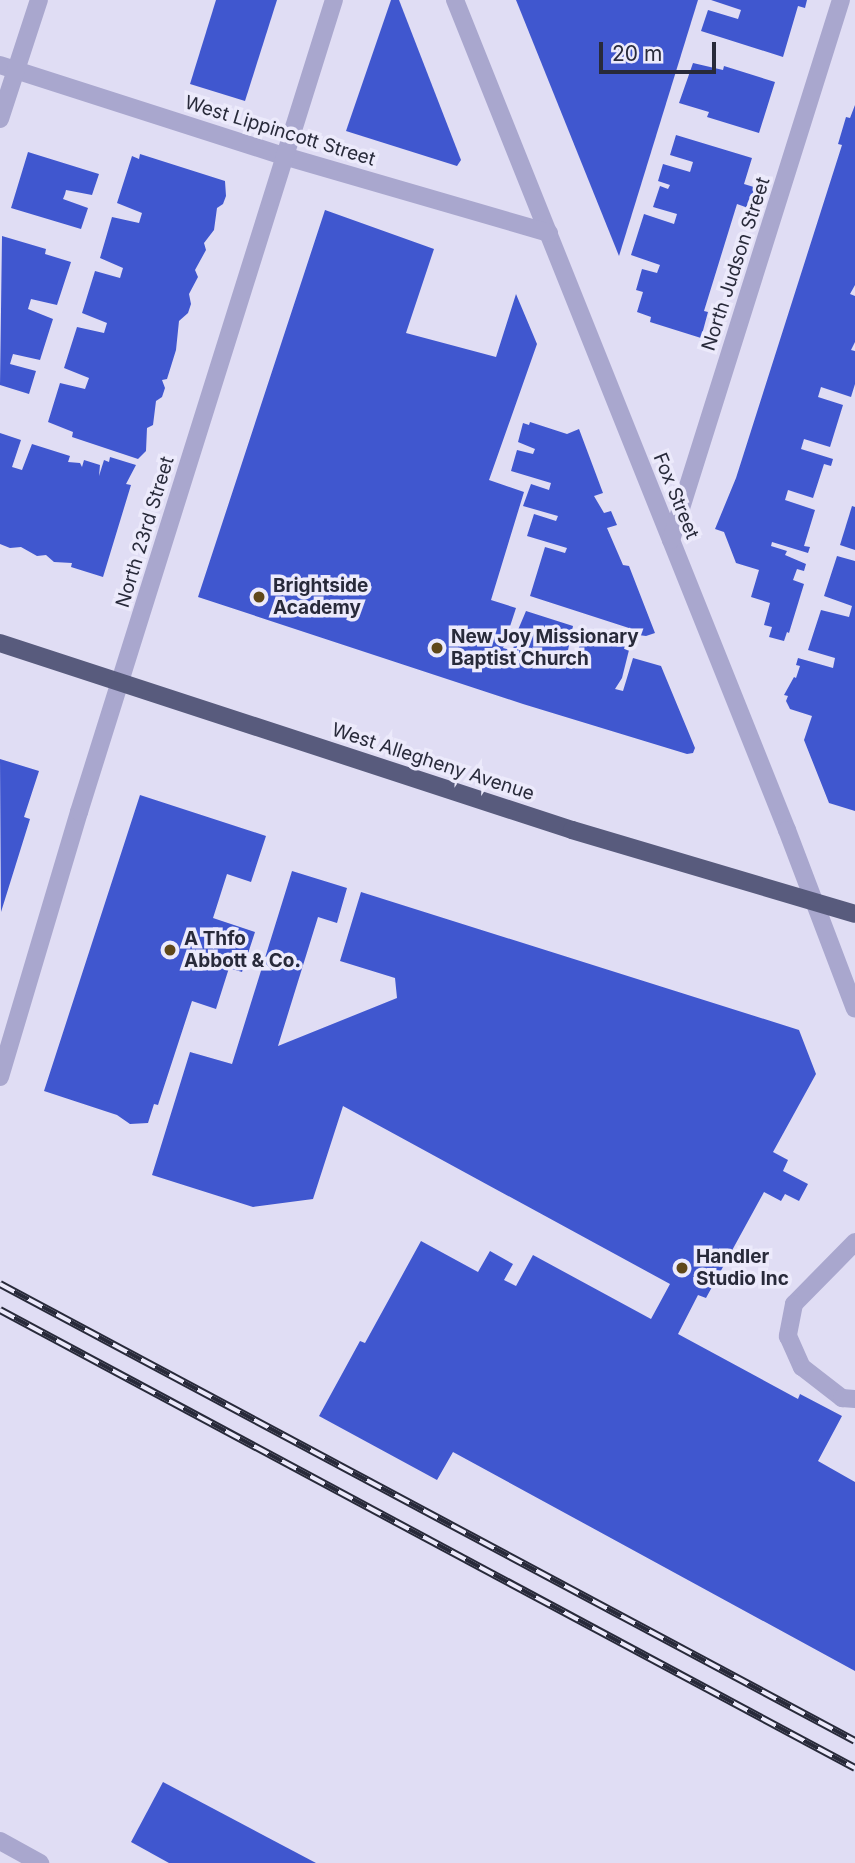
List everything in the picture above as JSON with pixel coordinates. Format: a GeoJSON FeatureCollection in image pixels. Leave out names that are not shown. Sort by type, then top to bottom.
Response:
{"type":"FeatureCollection","features":[{"type":"Feature","properties":{"kind":"main road","name":"West Allegheny Avenue"},"geometry":{"type":"LineString","coordinates":[[0,643],[572,830],[855,914]]}},
{"type":"Feature","properties":{"kind":"street"},"geometry":{"type":"LineString","coordinates":[[0,118],[8,68],[39,0]]}},
{"type":"Feature","properties":{"kind":"street","name":"North 23rd Street"},"geometry":{"type":"LineString","coordinates":[[0,1077],[120,681],[334,0]]}},
{"type":"Feature","properties":{"kind":"street","name":"Fox Street"},"geometry":{"type":"LineString","coordinates":[[454,0],[787,830],[811,900],[855,1009]]}},
{"type":"Feature","properties":{"kind":"street","name":"North Judson Street"},"geometry":{"type":"LineString","coordinates":[[671,540],[841,0]]}},
{"type":"Feature","properties":{"kind":"street","name":"West Lippincott Street"},"geometry":{"type":"LineString","coordinates":[[8,68],[284,156],[549,233]]}},
{"type":"Feature","properties":{"kind":"street"},"geometry":{"type":"LineString","coordinates":[[855,1242],[794,1304],[788,1336],[802,1367],[842,1398],[855,1399]]}},
{"type":"Feature","properties":{"kind":"street"},"geometry":{"type":"LineString","coordinates":[[0,1841],[40,1863]]}},
{"type":"Feature","properties":{"kind":"building"},"geometry":{"type":"Polygon","coordinates":[[[216,0],[277,0],[245,101],[190,84],[216,0]]]}},
{"type":"Feature","properties":{"kind":"building"},"geometry":{"type":"Polygon","coordinates":[[[391,0],[399,0],[461,160],[457,166],[346,131],[391,0]]]}},
{"type":"Feature","properties":{"kind":"building"},"geometry":{"type":"Polygon","coordinates":[[[516,0],[698,0],[619,256],[516,0]]]}},
{"type":"Feature","properties":{"kind":"building"},"geometry":{"type":"Polygon","coordinates":[[[711,0],[807,0],[805,8],[798,6],[783,57],[701,31],[708,10],[738,19],[741,10],[711,0]]]}},
{"type":"Feature","properties":{"kind":"building"},"geometry":{"type":"Polygon","coordinates":[[[693,63],[723,70],[724,66],[775,82],[759,133],[707,117],[709,112],[679,103],[693,63]]]}},
{"type":"Feature","properties":{"kind":"building"},"geometry":{"type":"Polygon","coordinates":[[[855,105],[855,285],[850,294],[855,296],[855,342],[851,350],[855,351],[855,384],[851,397],[821,387],[818,397],[843,405],[830,447],[804,439],[801,449],[833,459],[831,466],[824,464],[813,498],[788,490],[785,500],[815,510],[804,546],[810,547],[808,553],[772,542],[771,546],[787,551],[785,555],[806,564],[804,571],[797,569],[793,580],[804,584],[784,641],[769,637],[772,627],[764,625],[770,603],[751,597],[759,570],[736,563],[724,532],[715,529],[736,478],[842,145],[838,144],[846,117],[850,118],[855,105]]]}},
{"type":"Feature","properties":{"kind":"building"},"geometry":{"type":"Polygon","coordinates":[[[676,135],[752,158],[744,184],[757,188],[751,209],[737,204],[704,311],[708,312],[701,338],[650,322],[651,317],[637,312],[643,292],[636,290],[642,269],[657,273],[660,265],[631,255],[644,214],[674,224],[677,214],[653,207],[660,186],[668,189],[670,185],[658,181],[663,164],[690,172],[693,162],[670,155],[676,135]]]}},
{"type":"Feature","properties":{"kind":"building"},"geometry":{"type":"Polygon","coordinates":[[[28,152],[99,174],[92,195],[66,190],[63,199],[88,208],[81,229],[11,208],[28,152]]]}},
{"type":"Feature","properties":{"kind":"building"},"geometry":{"type":"Polygon","coordinates":[[[140,154],[225,181],[226,196],[223,204],[217,208],[214,230],[204,243],[206,250],[195,270],[198,277],[189,294],[191,304],[188,313],[179,321],[176,350],[167,379],[162,380],[165,388],[162,397],[156,401],[153,425],[147,428],[146,451],[138,459],[72,437],[73,432],[48,422],[60,383],[85,389],[89,378],[64,368],[77,327],[104,333],[107,323],[82,313],[95,271],[120,278],[123,268],[100,258],[112,217],[139,223],[142,213],[117,203],[132,156],[139,159],[140,154]]]}},
{"type":"Feature","properties":{"kind":"building"},"geometry":{"type":"Polygon","coordinates":[[[325,210],[434,249],[406,333],[496,357],[516,294],[537,344],[489,480],[524,492],[491,600],[516,608],[503,648],[513,651],[515,637],[526,611],[573,626],[566,660],[562,666],[572,669],[585,629],[630,646],[622,678],[615,689],[623,691],[633,658],[661,666],[695,748],[693,753],[687,754],[523,704],[198,597],[325,210]]]}},
{"type":"Feature","properties":{"kind":"building"},"geometry":{"type":"Polygon","coordinates":[[[2,236],[46,249],[45,254],[71,262],[57,305],[31,299],[28,309],[53,319],[40,360],[13,354],[10,364],[36,371],[29,394],[0,385],[2,236]]]}},
{"type":"Feature","properties":{"kind":"building"},"geometry":{"type":"Polygon","coordinates":[[[530,422],[567,434],[579,429],[603,493],[594,496],[604,513],[611,511],[617,525],[607,528],[623,565],[629,566],[655,633],[646,636],[631,634],[632,629],[530,596],[545,547],[565,553],[567,548],[527,536],[534,514],[556,521],[558,516],[523,506],[531,484],[549,490],[551,483],[511,471],[517,450],[533,454],[535,449],[518,442],[523,423],[529,425],[530,422]]]}},
{"type":"Feature","properties":{"kind":"building"},"geometry":{"type":"Polygon","coordinates":[[[0,433],[21,440],[12,467],[22,470],[32,444],[70,456],[68,462],[80,463],[82,467],[84,460],[100,465],[99,476],[104,460],[109,462],[110,457],[136,465],[126,484],[131,485],[103,577],[71,567],[72,563],[54,562],[46,555],[37,556],[21,547],[10,548],[0,544],[0,433]]]}},
{"type":"Feature","properties":{"kind":"building"},"geometry":{"type":"Polygon","coordinates":[[[852,506],[855,507],[855,550],[840,545],[852,506]]]}},
{"type":"Feature","properties":{"kind":"building"},"geometry":{"type":"Polygon","coordinates":[[[837,556],[855,561],[855,811],[829,803],[804,740],[812,716],[790,709],[786,701],[788,696],[784,695],[794,677],[796,678],[800,666],[796,665],[798,658],[833,668],[835,658],[808,650],[821,610],[849,617],[852,606],[824,596],[837,556]]]}},
{"type":"Feature","properties":{"kind":"building"},"geometry":{"type":"Polygon","coordinates":[[[0,759],[39,771],[24,817],[30,819],[1,912],[0,759]]]}},
{"type":"Feature","properties":{"kind":"building","name":"A Thfo Abbott & Co."},"geometry":{"type":"Polygon","coordinates":[[[140,795],[266,836],[251,882],[227,874],[213,918],[255,932],[242,972],[229,968],[216,1009],[192,1001],[158,1105],[154,1104],[148,1123],[130,1124],[117,1115],[44,1091],[140,795]]]}},
{"type":"Feature","properties":{"kind":"building","name":"Handler Studio Inc"},"geometry":{"type":"Polygon","coordinates":[[[292,871],[347,888],[337,923],[318,917],[278,1046],[397,998],[395,978],[340,961],[361,892],[799,1030],[816,1074],[773,1152],[788,1160],[783,1171],[808,1184],[799,1201],[785,1194],[781,1201],[764,1192],[706,1298],[698,1295],[678,1334],[798,1399],[800,1394],[842,1416],[818,1461],[855,1482],[855,1671],[453,1452],[437,1480],[319,1416],[360,1341],[365,1343],[421,1241],[478,1272],[490,1251],[513,1264],[504,1280],[516,1286],[533,1255],[651,1319],[670,1284],[343,1106],[313,1199],[253,1207],[152,1175],[190,1052],[232,1064],[292,871]]]}},
{"type":"Feature","properties":{"kind":"building"},"geometry":{"type":"Polygon","coordinates":[[[163,1782],[316,1863],[169,1863],[131,1842],[163,1782]]]}},
{"type":"Feature","properties":{"kind":"railway"},"geometry":{"type":"LineString","coordinates":[[0,1284],[855,1741]]}},
{"type":"Feature","properties":{"kind":"railway"},"geometry":{"type":"LineString","coordinates":[[0,1310],[855,1768]]}},
{"type":"Feature","properties":{"kind":"place","name":"Brightside Academy"},"geometry":{"type":"Point","coordinates":[259,597]}},
{"type":"Feature","properties":{"kind":"place","name":"New Joy Missionary Baptist Church"},"geometry":{"type":"Point","coordinates":[437,648]}},
{"type":"Feature","properties":{"kind":"place","name":"A Thfo Abbott & Co."},"geometry":{"type":"Point","coordinates":[170,950]}},
{"type":"Feature","properties":{"kind":"place","name":"Handler Studio Inc"},"geometry":{"type":"Point","coordinates":[682,1268]}}]}
